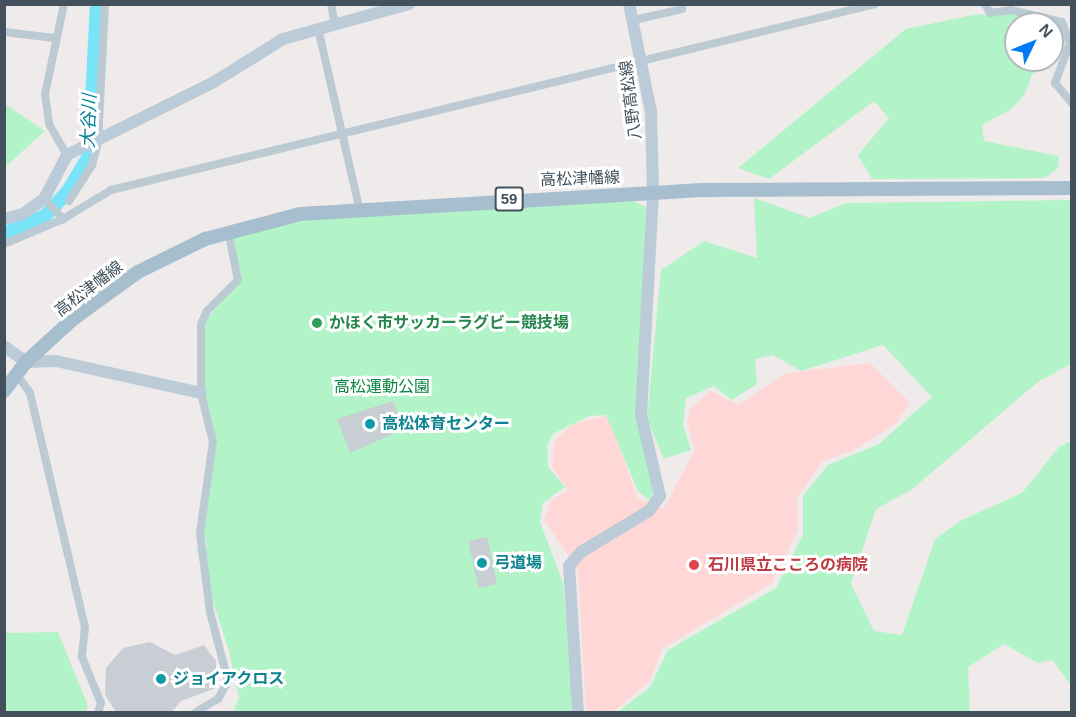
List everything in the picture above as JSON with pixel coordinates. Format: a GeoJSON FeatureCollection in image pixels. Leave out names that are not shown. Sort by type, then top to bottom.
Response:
{"type":"FeatureCollection","features":[{"type":"Feature","properties":{"kind":"main road","name":"高松津幡線"},"geometry":{"type":"LineString","coordinates":[[4,391],[26,362],[73,319],[138,272],[228,231],[300,214],[359,207],[653,193],[1071,188]]}},
{"type":"Feature","properties":{"kind":"street"},"geometry":{"type":"LineString","coordinates":[[64,4],[45,94],[49,124],[67,155]]}},
{"type":"Feature","properties":{"kind":"street"},"geometry":{"type":"LineString","coordinates":[[69,201],[92,165],[92,141],[105,4]]}},
{"type":"Feature","properties":{"kind":"street"},"geometry":{"type":"LineString","coordinates":[[330,4],[335,24]]}},
{"type":"Feature","properties":{"kind":"street"},"geometry":{"type":"LineString","coordinates":[[4,219],[22,214],[47,202],[67,155],[214,82],[283,39],[409,4]]}},
{"type":"Feature","properties":{"kind":"street","name":"八野高松線"},"geometry":{"type":"LineString","coordinates":[[578,712],[569,566],[581,552],[649,510],[660,495],[641,415],[653,193],[644,63],[629,4]]}},
{"type":"Feature","properties":{"kind":"street"},"geometry":{"type":"LineString","coordinates":[[634,20],[682,9],[681,4]]}},
{"type":"Feature","properties":{"kind":"street"},"geometry":{"type":"LineString","coordinates":[[4,244],[61,218],[111,190],[644,63],[875,4]]}},
{"type":"Feature","properties":{"kind":"street"},"geometry":{"type":"LineString","coordinates":[[986,4],[990,13],[1011,10],[1062,22],[1070,43],[1055,83],[1071,103]]}},
{"type":"Feature","properties":{"kind":"street"},"geometry":{"type":"LineString","coordinates":[[318,28],[359,207]]}},
{"type":"Feature","properties":{"kind":"street"},"geometry":{"type":"LineString","coordinates":[[4,32],[55,38]]}},
{"type":"Feature","properties":{"kind":"street"},"geometry":{"type":"LineString","coordinates":[[47,202],[61,218]]}},
{"type":"Feature","properties":{"kind":"street"},"geometry":{"type":"LineString","coordinates":[[196,712],[218,699],[228,681],[210,612],[200,533],[213,442],[201,393],[203,317],[238,280],[228,231]]}},
{"type":"Feature","properties":{"kind":"street"},"geometry":{"type":"LineString","coordinates":[[4,346],[26,362],[56,361],[201,393]]}},
{"type":"Feature","properties":{"kind":"street"},"geometry":{"type":"LineString","coordinates":[[17,375],[30,393],[85,627],[82,657],[101,703],[98,712]]}},
{"type":"Feature","properties":{"kind":"shaded area"},"geometry":{"type":"Polygon","coordinates":[[[870,363],[910,403],[896,423],[854,450],[823,461],[797,497],[798,530],[772,583],[662,649],[650,681],[613,712],[586,712],[578,570],[544,520],[551,501],[568,490],[552,466],[555,441],[571,425],[607,415],[638,499],[664,508],[695,450],[687,422],[691,408],[710,391],[739,405],[786,373],[870,363]]]}},
{"type":"Feature","properties":{"kind":"green space"},"geometry":{"type":"Polygon","coordinates":[[[1004,13],[1004,72],[1036,72],[1032,74],[1025,94],[1010,110],[982,125],[984,141],[1059,156],[1058,168],[1045,178],[872,179],[858,155],[889,118],[874,101],[769,179],[738,168],[906,29],[973,15],[1004,13]]]}},
{"type":"Feature","properties":{"kind":"green space"},"geometry":{"type":"Polygon","coordinates":[[[4,104],[45,131],[5,167],[4,104]]]}},
{"type":"Feature","properties":{"kind":"green space"},"geometry":{"type":"Polygon","coordinates":[[[754,198],[810,218],[846,203],[1071,200],[1071,364],[1039,381],[911,490],[876,509],[851,584],[874,631],[902,635],[935,539],[962,520],[1022,493],[1059,447],[1071,441],[1071,685],[1052,660],[1038,663],[1004,644],[968,667],[970,712],[618,712],[650,687],[668,650],[776,588],[803,535],[803,496],[828,465],[879,444],[932,397],[883,345],[801,371],[773,355],[755,359],[757,384],[732,400],[714,386],[686,398],[683,424],[691,450],[664,459],[647,419],[661,270],[704,241],[757,258],[754,198]]]}},
{"type":"Feature","properties":{"kind":"green space","name":"高松運動公園"},"geometry":{"type":"Polygon","coordinates":[[[632,200],[646,207],[639,363],[655,484],[651,501],[638,491],[606,415],[590,416],[554,433],[547,445],[548,467],[565,487],[543,503],[540,522],[563,583],[574,712],[233,712],[239,698],[229,651],[196,549],[207,547],[203,529],[216,443],[204,399],[203,324],[242,277],[231,236],[325,217],[632,200]]]}},
{"type":"Feature","properties":{"kind":"green space"},"geometry":{"type":"Polygon","coordinates":[[[58,632],[88,706],[85,712],[5,712],[5,633],[58,632]]]}},
{"type":"Feature","properties":{"kind":"building","name":"高松体育センター"},"geometry":{"type":"Polygon","coordinates":[[[393,401],[404,429],[350,453],[337,419],[393,401]]]}},
{"type":"Feature","properties":{"kind":"building","name":"弓道場"},"geometry":{"type":"Polygon","coordinates":[[[487,537],[497,584],[478,588],[468,541],[487,537]]]}},
{"type":"Feature","properties":{"kind":"building","name":"ジョイアクロス"},"geometry":{"type":"Polygon","coordinates":[[[150,642],[175,655],[204,645],[216,661],[216,688],[181,701],[172,712],[116,712],[105,695],[106,668],[123,648],[150,642]]]}},
{"type":"Feature","properties":{"kind":"waterway","name":"大谷川"},"geometry":{"type":"LineString","coordinates":[[4,234],[45,216],[68,191],[89,156],[97,4]]}},
{"type":"Feature","properties":{"kind":"place","name":"かほく市サッカーラグビー競技場"},"geometry":{"type":"Point","coordinates":[317,323]}},
{"type":"Feature","properties":{"kind":"place","name":"高松体育センター"},"geometry":{"type":"Point","coordinates":[370,424]}},
{"type":"Feature","properties":{"kind":"place","name":"弓道場"},"geometry":{"type":"Point","coordinates":[482,563]}},
{"type":"Feature","properties":{"kind":"place","name":"石川県立こころの病院"},"geometry":{"type":"Point","coordinates":[694,565]}},
{"type":"Feature","properties":{"kind":"place","name":"ジョイアクロス"},"geometry":{"type":"Point","coordinates":[161,679]}}]}
